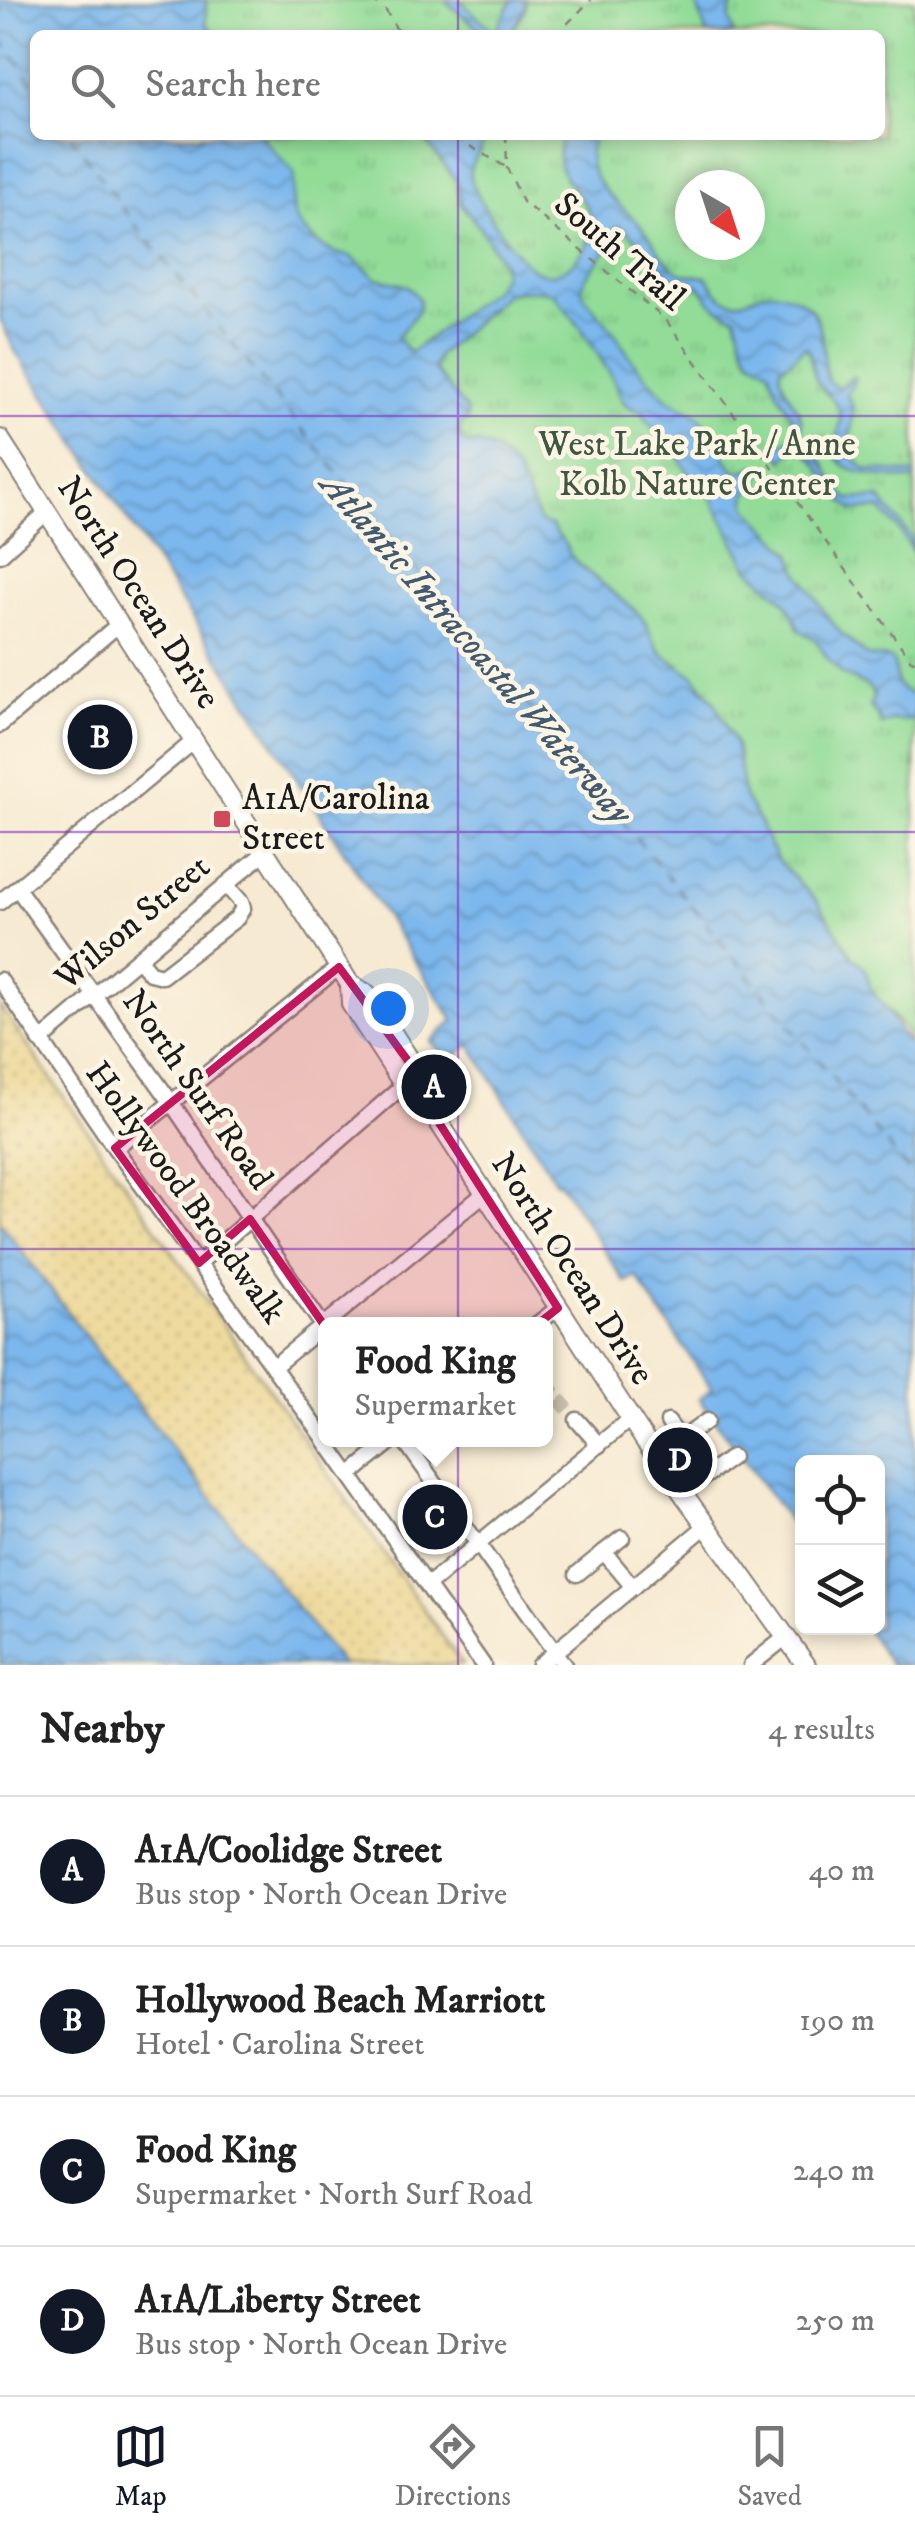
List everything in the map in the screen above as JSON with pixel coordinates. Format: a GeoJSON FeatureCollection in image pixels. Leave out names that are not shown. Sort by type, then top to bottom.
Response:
{"type":"FeatureCollection","features":[{"type":"Feature","properties":{"kind":"main road","name":"North Ocean Drive"},"geometry":{"type":"LineString","coordinates":[[0,438],[350,984],[367,994],[411,1061],[428,1088],[425,1102]]}},
{"type":"Feature","properties":{"kind":"main road","name":"North Ocean Drive"},"geometry":{"type":"LineString","coordinates":[[350,984],[351,1004],[413,1099],[425,1102],[630,1418],[806,1665]]}},
{"type":"Feature","properties":{"kind":"street"},"geometry":{"type":"LineString","coordinates":[[0,555],[47,512]]}},
{"type":"Feature","properties":{"kind":"street"},"geometry":{"type":"LineString","coordinates":[[0,725],[119,624]]}},
{"type":"Feature","properties":{"kind":"street"},"geometry":{"type":"LineString","coordinates":[[0,902],[194,741]]}},
{"type":"Feature","properties":{"kind":"street","name":"Wilson Street"},"geometry":{"type":"LineString","coordinates":[[40,1040],[265,852]]}},
{"type":"Feature","properties":{"kind":"street"},"geometry":{"type":"LineString","coordinates":[[138,960],[150,973],[162,976],[238,918],[242,902],[226,884]]}},
{"type":"Feature","properties":{"kind":"street","name":"North Surf Road"},"geometry":{"type":"LineString","coordinates":[[18,888],[171,1102],[318,1318]]}},
{"type":"Feature","properties":{"kind":"street"},"geometry":{"type":"LineString","coordinates":[[114,1148],[339,967]]}},
{"type":"Feature","properties":{"kind":"street","name":"Hollywood Broadwalk"},"geometry":{"type":"LineString","coordinates":[[0,980],[114,1148],[318,1429]]}},
{"type":"Feature","properties":{"kind":"street"},"geometry":{"type":"LineString","coordinates":[[199,1263],[404,1085]]}},
{"type":"Feature","properties":{"kind":"street"},"geometry":{"type":"LineString","coordinates":[[336,1317],[486,1193]]}},
{"type":"Feature","properties":{"kind":"street"},"geometry":{"type":"LineString","coordinates":[[546,1317],[558,1308]]}},
{"type":"Feature","properties":{"kind":"street"},"geometry":{"type":"LineString","coordinates":[[273,1368],[318,1332]]}},
{"type":"Feature","properties":{"kind":"street"},"geometry":{"type":"LineString","coordinates":[[428,1585],[630,1418]]}},
{"type":"Feature","properties":{"kind":"street"},"geometry":{"type":"LineString","coordinates":[[577,1420],[599,1445]]}},
{"type":"Feature","properties":{"kind":"street"},"geometry":{"type":"LineString","coordinates":[[681,1440],[707,1421]]}},
{"type":"Feature","properties":{"kind":"street"},"geometry":{"type":"LineString","coordinates":[[668,1422],[706,1475]]}},
{"type":"Feature","properties":{"kind":"street","name":"Hollywood Broadwalk"},"geometry":{"type":"LineString","coordinates":[[331,1447],[483,1665]]}},
{"type":"Feature","properties":{"kind":"street"},"geometry":{"type":"LineString","coordinates":[[351,1474],[385,1447]]}},
{"type":"Feature","properties":{"kind":"street"},"geometry":{"type":"LineString","coordinates":[[409,1447],[559,1659]]}},
{"type":"Feature","properties":{"kind":"street"},"geometry":{"type":"LineString","coordinates":[[682,1492],[732,1457]]}},
{"type":"Feature","properties":{"kind":"street"},"geometry":{"type":"LineString","coordinates":[[540,1665],[559,1659],[633,1587],[706,1526]]}},
{"type":"Feature","properties":{"kind":"street"},"geometry":{"type":"LineString","coordinates":[[577,1574],[622,1538]]}},
{"type":"Feature","properties":{"kind":"street"},"geometry":{"type":"LineString","coordinates":[[604,1552],[633,1587]]}},
{"type":"Feature","properties":{"kind":"street"},"geometry":{"type":"LineString","coordinates":[[752,1665],[786,1636]]}},
{"type":"Feature","properties":{"kind":"path"},"geometry":{"type":"LineString","coordinates":[[372,0],[386,11],[397,30]]}},
{"type":"Feature","properties":{"kind":"path"},"geometry":{"type":"LineString","coordinates":[[561,30],[591,0]]}},
{"type":"Feature","properties":{"kind":"path","name":"South Trail"},"geometry":{"type":"LineString","coordinates":[[461,140],[507,168]]}},
{"type":"Feature","properties":{"kind":"path","name":"South Trail"},"geometry":{"type":"LineString","coordinates":[[506,140],[507,168],[523,202],[666,320],[915,662]]}},
{"type":"Feature","properties":{"kind":"highlighted area"},"geometry":{"type":"Polygon","coordinates":[[[339,967],[428,1088],[425,1101],[558,1308],[400,1434],[250,1219],[199,1263],[115,1148],[339,967]]]}},
{"type":"Feature","properties":{"kind":"sand"},"geometry":{"type":"Polygon","coordinates":[[[0,1006],[463,1665],[342,1665],[0,1222],[0,1006]]]}},
{"type":"Feature","properties":{"kind":"green space","name":"West Lake Park / Anne Kolb Nature Center"},"geometry":{"type":"Polygon","coordinates":[[[82,0],[915,0],[915,1041],[378,432],[178,140],[885,140],[885,30],[103,30],[82,0]]]}},
{"type":"Feature","properties":{"kind":"water","name":"Atlantic Intracoastal Waterway"},"geometry":{"type":"Polygon","coordinates":[[[0,0],[206,0],[206,25],[213,30],[30,30],[30,140],[264,140],[294,173],[294,214],[310,237],[335,252],[351,256],[376,278],[408,286],[419,299],[419,310],[397,337],[410,353],[494,289],[503,275],[502,263],[461,204],[458,183],[425,140],[484,140],[470,171],[473,186],[507,241],[535,270],[552,274],[560,271],[580,255],[589,240],[591,217],[564,175],[559,150],[561,140],[594,140],[590,162],[601,186],[641,226],[676,270],[707,277],[728,300],[773,291],[795,298],[809,308],[820,328],[828,381],[838,388],[853,376],[855,379],[847,395],[853,407],[853,458],[866,469],[915,474],[915,480],[854,470],[837,458],[839,410],[818,383],[808,348],[804,347],[782,366],[780,373],[801,417],[802,437],[824,463],[837,489],[849,499],[880,498],[911,537],[915,556],[901,532],[880,509],[853,510],[800,448],[783,460],[776,449],[793,436],[792,416],[770,370],[750,358],[736,316],[715,306],[696,284],[669,275],[619,226],[582,287],[584,296],[632,360],[668,399],[697,415],[717,440],[729,464],[738,472],[755,467],[761,475],[748,494],[748,508],[792,554],[798,571],[840,632],[867,656],[892,660],[897,684],[915,695],[915,721],[893,720],[881,725],[870,707],[874,695],[868,687],[842,674],[816,640],[799,630],[783,599],[749,569],[711,497],[691,479],[678,455],[643,412],[623,401],[583,331],[554,294],[542,290],[506,294],[438,356],[434,369],[467,411],[460,437],[469,445],[476,443],[495,450],[515,468],[540,522],[551,526],[583,568],[637,612],[663,655],[693,675],[715,702],[736,745],[744,796],[779,862],[817,901],[853,957],[865,968],[871,990],[915,1048],[915,1665],[891,1665],[870,1635],[885,1635],[885,1455],[795,1455],[795,1529],[699,1399],[712,1389],[636,1276],[625,1282],[559,1181],[556,1182],[470,1044],[449,1061],[431,1041],[454,1021],[15,351],[0,319],[0,0]]]}},
{"type":"Feature","properties":{"kind":"water"},"geometry":{"type":"Polygon","coordinates":[[[444,0],[459,0],[493,30],[480,30],[444,0]]]}},
{"type":"Feature","properties":{"kind":"water"},"geometry":{"type":"Polygon","coordinates":[[[512,0],[526,0],[525,10],[513,30],[496,30],[512,0]]]}},
{"type":"Feature","properties":{"kind":"water"},"geometry":{"type":"Polygon","coordinates":[[[695,0],[735,0],[729,16],[733,30],[705,30],[695,0]]]}},
{"type":"Feature","properties":{"kind":"water"},"geometry":{"type":"Polygon","coordinates":[[[0,1222],[117,1378],[342,1665],[0,1665],[0,1222]]]}},
{"type":"Feature","properties":{"kind":"ferry route"},"geometry":{"type":"LineString","coordinates":[[0,38],[30,79]]}},
{"type":"Feature","properties":{"kind":"ferry route"},"geometry":{"type":"LineString","coordinates":[[74,140],[132,221],[915,1179]]}},
{"type":"Feature","properties":{"kind":"tunnel"},"geometry":{"type":"LineString","coordinates":[[553,1392],[577,1420]]}},
{"type":"Feature","properties":{"kind":"place","name":"Hollywood Beach Marriott"},"geometry":{"type":"Point","coordinates":[100,737]}},
{"type":"Feature","properties":{"kind":"place","name":"A1A/Carolina Street"},"geometry":{"type":"Point","coordinates":[222,819]}},
{"type":"Feature","properties":{"kind":"place","name":"A1A/Coolidge Street"},"geometry":{"type":"Point","coordinates":[434,1087]}},
{"type":"Feature","properties":{"kind":"place","name":"A1A/Liberty Street"},"geometry":{"type":"Point","coordinates":[680,1460]}},
{"type":"Feature","properties":{"kind":"place","name":"Food King"},"geometry":{"type":"Point","coordinates":[435,1517]}}]}
